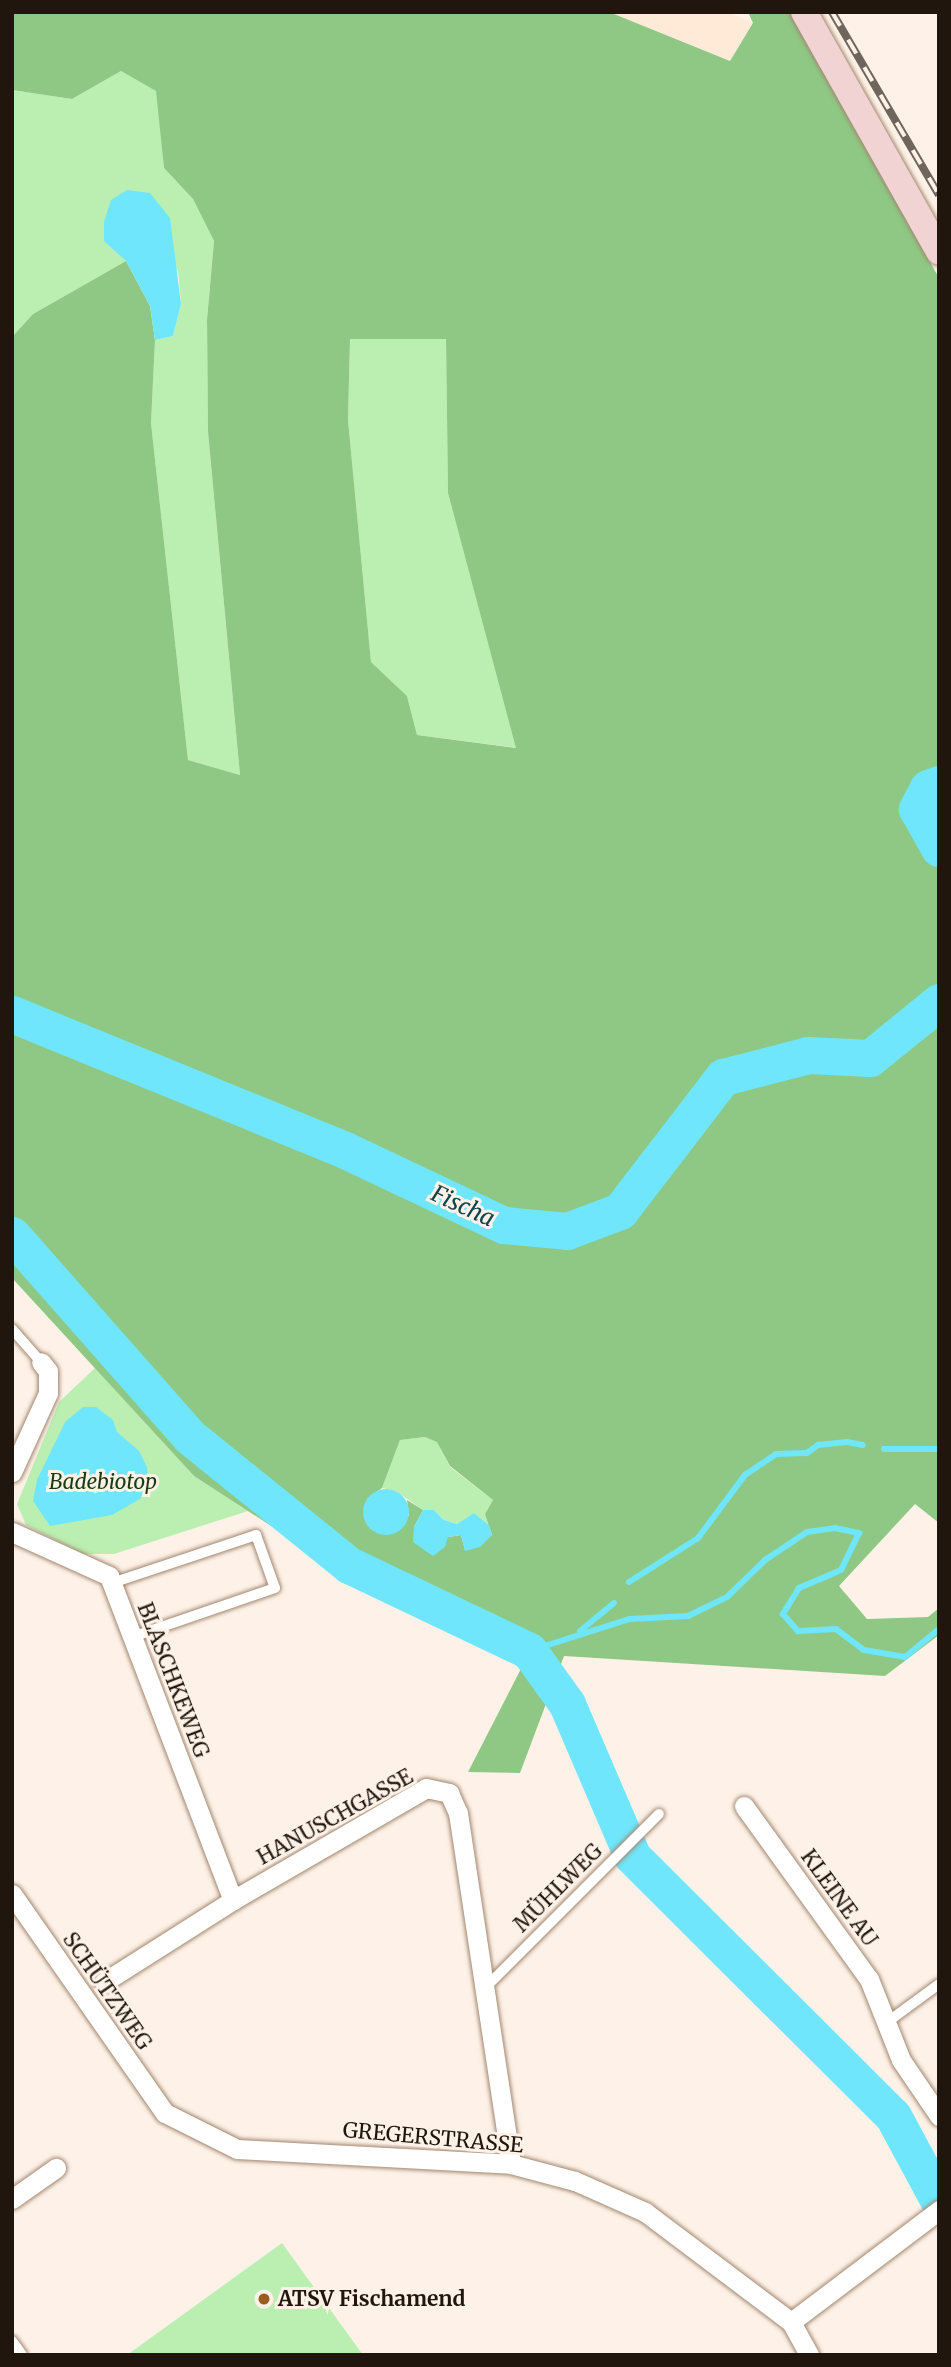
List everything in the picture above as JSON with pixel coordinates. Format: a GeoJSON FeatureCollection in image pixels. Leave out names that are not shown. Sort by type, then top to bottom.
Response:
{"type":"FeatureCollection","features":[{"type":"Feature","properties":{"kind":"main road"},"geometry":{"type":"LineString","coordinates":[[804,12],[939,252]]}},
{"type":"Feature","properties":{"kind":"street"},"geometry":{"type":"LineString","coordinates":[[12,1472],[48,1393],[48,1371],[41,1362]]}},
{"type":"Feature","properties":{"kind":"street"},"geometry":{"type":"LineString","coordinates":[[12,1532],[109,1576],[112,1583]]}},
{"type":"Feature","properties":{"kind":"street","name":"BLASCHKEWEG"},"geometry":{"type":"LineString","coordinates":[[112,1583],[233,1900]]}},
{"type":"Feature","properties":{"kind":"street","name":"HANUSCHGASSE"},"geometry":{"type":"LineString","coordinates":[[104,1982],[233,1900],[426,1788],[450,1793],[458,1813],[512,2164]]}},
{"type":"Feature","properties":{"kind":"street","name":"KLEINE AU"},"geometry":{"type":"LineString","coordinates":[[744,1806],[869,1979],[901,2060],[939,2116]]}},
{"type":"Feature","properties":{"kind":"street","name":"SCHÜTZWEG"},"geometry":{"type":"LineString","coordinates":[[14,1900],[165,2113]]}},
{"type":"Feature","properties":{"kind":"street","name":"GREGERSTRASSE"},"geometry":{"type":"LineString","coordinates":[[165,2113],[237,2149],[512,2164],[575,2181],[645,2212],[791,2322],[809,2355]]}},
{"type":"Feature","properties":{"kind":"street"},"geometry":{"type":"LineString","coordinates":[[12,2199],[56,2168]]}},
{"type":"Feature","properties":{"kind":"street"},"geometry":{"type":"LineString","coordinates":[[791,2322],[939,2210]]}},
{"type":"Feature","properties":{"kind":"lane"},"geometry":{"type":"LineString","coordinates":[[12,1329],[41,1362]]}},
{"type":"Feature","properties":{"kind":"lane"},"geometry":{"type":"LineString","coordinates":[[112,1583],[256,1535],[275,1588],[132,1637]]}},
{"type":"Feature","properties":{"kind":"lane","name":"MÜHLWEG"},"geometry":{"type":"LineString","coordinates":[[485,1989],[659,1814]]}},
{"type":"Feature","properties":{"kind":"lane"},"geometry":{"type":"LineString","coordinates":[[886,2023],[939,1984]]}},
{"type":"Feature","properties":{"kind":"lane"},"geometry":{"type":"LineString","coordinates":[[12,2341],[22,2355]]}},
{"type":"Feature","properties":{"kind":"shaded area"},"geometry":{"type":"Polygon","coordinates":[[[609,12],[727,12],[753,23],[730,61],[609,12]]]}},
{"type":"Feature","properties":{"kind":"green space"},"geometry":{"type":"Polygon","coordinates":[[[12,12],[609,12],[730,61],[753,23],[748,12],[790,12],[939,278],[939,1523],[915,1504],[839,1586],[867,1619],[928,1617],[939,1608],[939,1635],[885,1676],[564,1656],[520,1773],[468,1772],[525,1661],[333,1566],[194,1476],[12,1278],[12,337],[33,314],[126,261],[150,306],[155,340],[151,423],[188,760],[240,775],[208,432],[207,320],[214,241],[193,199],[164,168],[156,91],[121,71],[72,99],[12,90],[12,12]],[[350,339],[348,420],[371,662],[407,696],[417,735],[516,748],[448,493],[446,339],[350,339]],[[425,1437],[400,1440],[382,1488],[367,1499],[409,1516],[407,1500],[423,1510],[414,1527],[448,1537],[461,1535],[465,1550],[492,1535],[485,1514],[493,1500],[450,1466],[437,1442],[425,1437]]]}},
{"type":"Feature","properties":{"kind":"green space"},"geometry":{"type":"Polygon","coordinates":[[[121,71],[157,91],[164,168],[193,199],[214,241],[207,320],[208,432],[240,775],[188,760],[151,423],[155,340],[173,336],[181,304],[178,270],[114,247],[126,261],[33,314],[12,337],[12,90],[72,99],[121,71]]]}},
{"type":"Feature","properties":{"kind":"green space"},"geometry":{"type":"Polygon","coordinates":[[[446,338],[448,493],[517,748],[417,735],[407,696],[371,662],[348,420],[350,339],[446,338]]]}},
{"type":"Feature","properties":{"kind":"green space","name":"Badebiotop"},"geometry":{"type":"Polygon","coordinates":[[[95,1368],[194,1476],[248,1511],[114,1554],[83,1554],[26,1525],[17,1504],[59,1402],[95,1368]]]}},
{"type":"Feature","properties":{"kind":"green space"},"geometry":{"type":"Polygon","coordinates":[[[425,1437],[437,1441],[450,1467],[493,1500],[485,1514],[489,1525],[474,1513],[458,1524],[444,1520],[434,1510],[423,1510],[396,1491],[382,1488],[400,1440],[425,1437]]]}},
{"type":"Feature","properties":{"kind":"green space","name":"ATSV Fischamend"},"geometry":{"type":"Polygon","coordinates":[[[282,2243],[363,2355],[127,2355],[282,2243]]]}},
{"type":"Feature","properties":{"kind":"water"},"geometry":{"type":"Polygon","coordinates":[[[127,190],[150,193],[170,218],[181,304],[173,336],[155,340],[150,306],[126,261],[104,241],[104,222],[111,200],[127,190]]]}},
{"type":"Feature","properties":{"kind":"water"},"geometry":{"type":"Polygon","coordinates":[[[83,1407],[96,1407],[113,1420],[117,1432],[139,1451],[147,1467],[148,1485],[140,1499],[112,1515],[50,1526],[33,1501],[37,1480],[65,1422],[83,1407]]]}},
{"type":"Feature","properties":{"kind":"water"},"geometry":{"type":"Polygon","coordinates":[[[386,1489],[402,1496],[409,1512],[402,1528],[386,1535],[370,1528],[363,1512],[370,1496],[386,1489]]]}},
{"type":"Feature","properties":{"kind":"water"},"geometry":{"type":"Polygon","coordinates":[[[423,1510],[434,1510],[444,1520],[457,1524],[474,1513],[489,1525],[492,1535],[480,1547],[465,1551],[461,1535],[448,1537],[445,1547],[433,1556],[413,1542],[414,1527],[423,1510]]]}},
{"type":"Feature","properties":{"kind":"waterway","name":"Fischa"},"geometry":{"type":"LineString","coordinates":[[939,784],[928,788],[917,809],[939,848]]}},
{"type":"Feature","properties":{"kind":"waterway","name":"Fischa"},"geometry":{"type":"LineString","coordinates":[[12,1014],[345,1150],[504,1225],[567,1231],[620,1211],[723,1077],[808,1055],[870,1058],[939,1002]]}},
{"type":"Feature","properties":{"kind":"waterway"},"geometry":{"type":"LineString","coordinates":[[12,1235],[189,1436],[349,1565],[529,1651],[567,1704],[632,1856],[893,2116],[939,2201]]}},
{"type":"Feature","properties":{"kind":"waterway"},"geometry":{"type":"LineString","coordinates":[[629,1582],[698,1538],[745,1475],[776,1454],[807,1453],[818,1445],[847,1442],[863,1445]]}},
{"type":"Feature","properties":{"kind":"waterway"},"geometry":{"type":"LineString","coordinates":[[884,1449],[939,1449]]}},
{"type":"Feature","properties":{"kind":"waterway"},"geometry":{"type":"LineString","coordinates":[[529,1651],[629,1619],[688,1616],[727,1597],[765,1560],[807,1532],[835,1528],[859,1533],[841,1570],[799,1588],[783,1614],[798,1631],[836,1629],[864,1650],[905,1657],[939,1629]]}},
{"type":"Feature","properties":{"kind":"waterway"},"geometry":{"type":"LineString","coordinates":[[580,1631],[614,1603]]}},
{"type":"Feature","properties":{"kind":"railway"},"geometry":{"type":"LineString","coordinates":[[832,12],[939,195]]}},
{"type":"Feature","properties":{"kind":"place","name":"ATSV Fischamend"},"geometry":{"type":"Point","coordinates":[264,2299]}}]}
